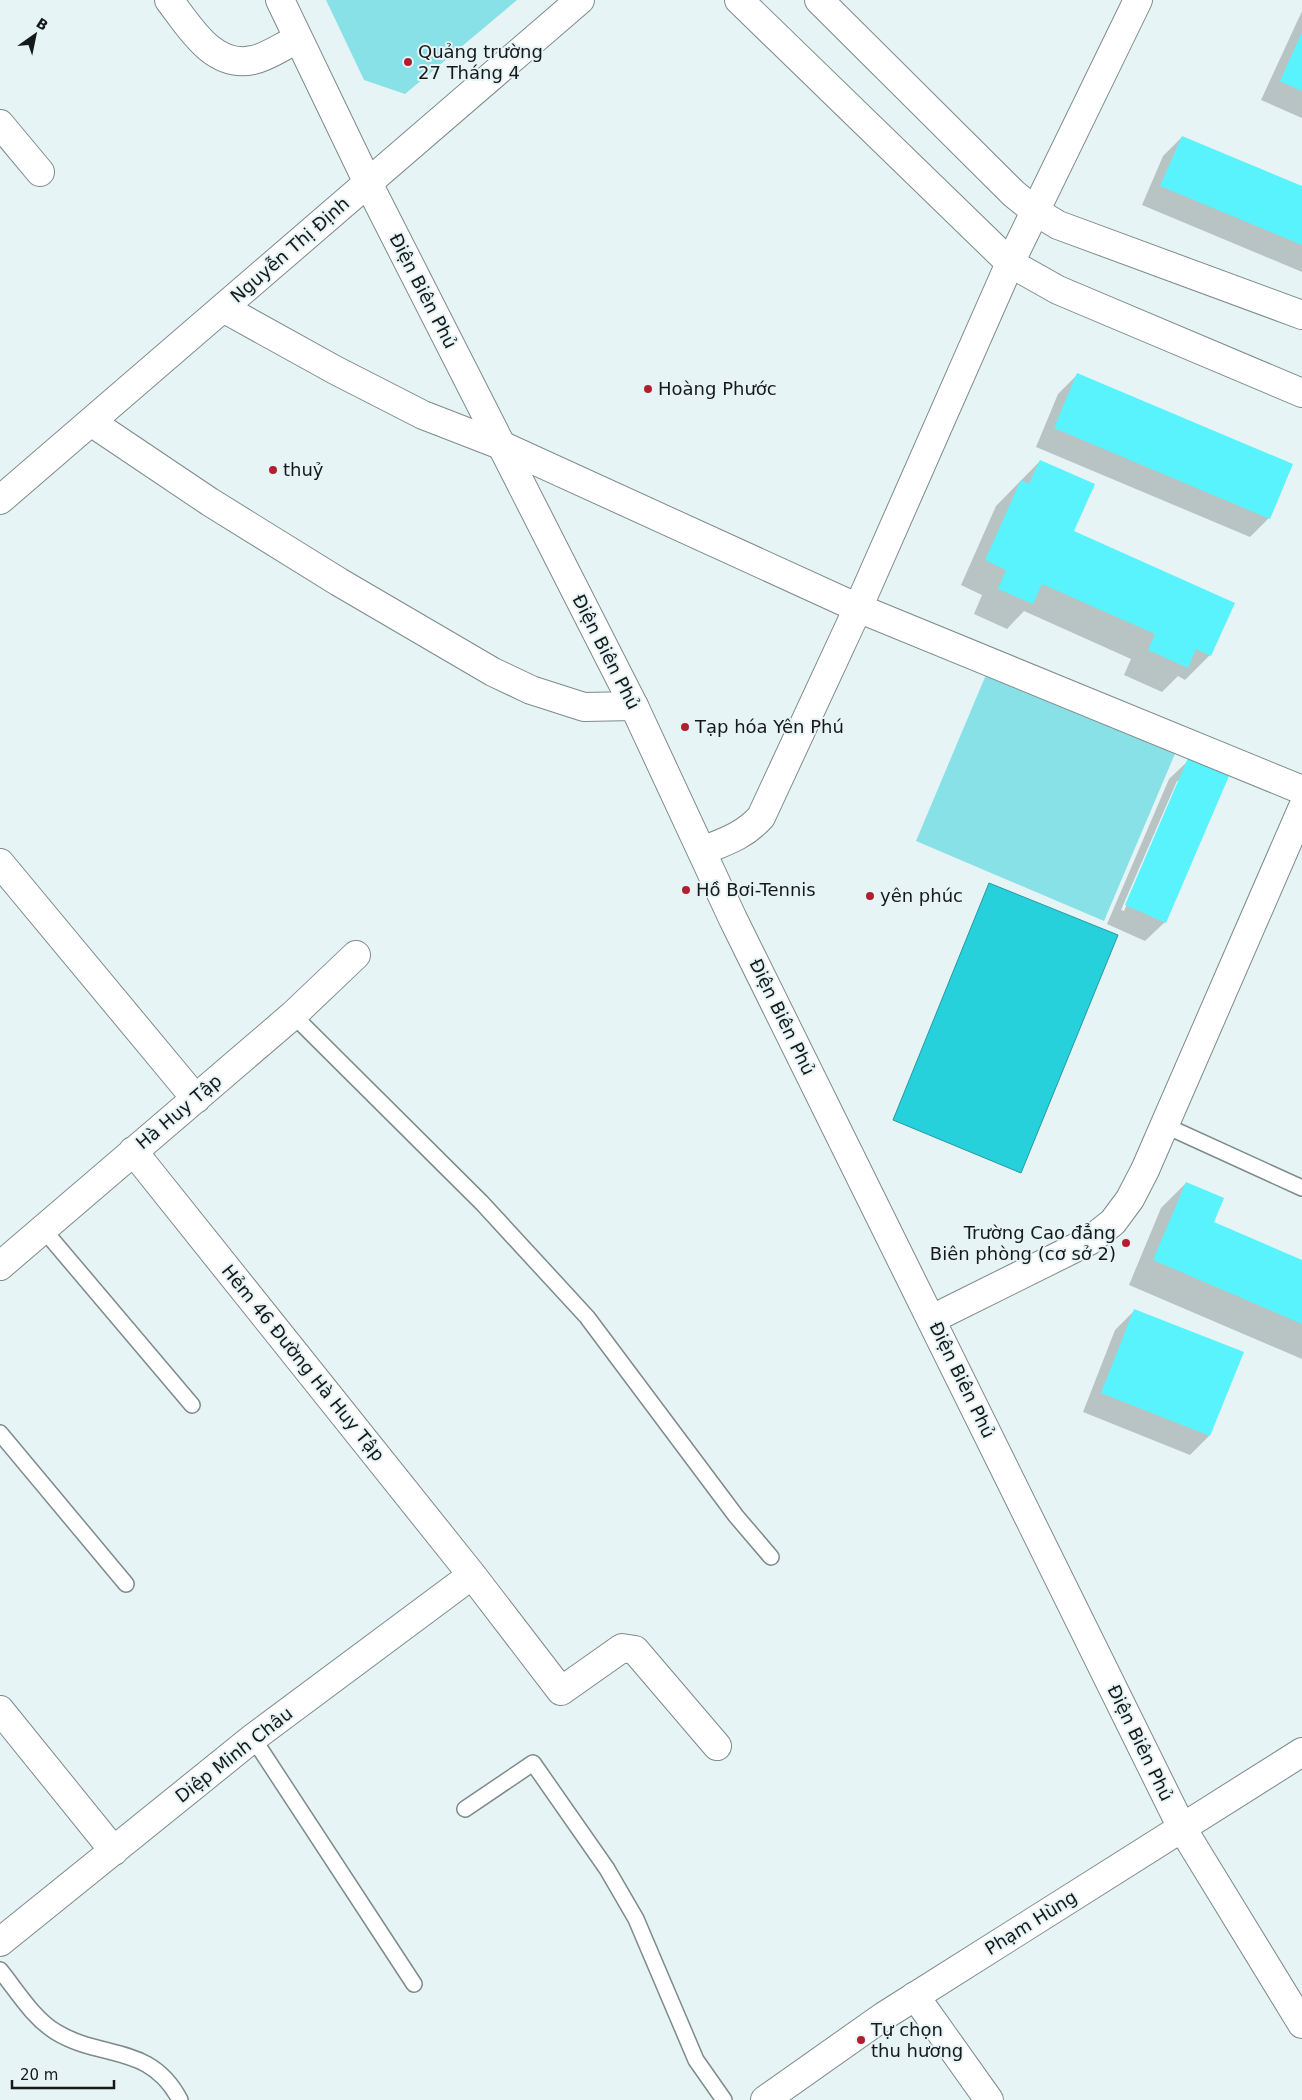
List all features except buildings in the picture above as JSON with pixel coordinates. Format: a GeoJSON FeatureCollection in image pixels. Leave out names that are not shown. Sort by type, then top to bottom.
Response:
{"type":"FeatureCollection","features":[{"type":"Feature","properties":{"kind":"street"},"geometry":{"type":"LineString","coordinates":[[170,0],[208,48],[230,59],[252,60],[298,39]]}},
{"type":"Feature","properties":{"kind":"street","name":"Điện Biên Phủ"},"geometry":{"type":"LineString","coordinates":[[280,0],[368,183],[634,706],[702,851],[1182,1828],[1302,2024]]}},
{"type":"Feature","properties":{"kind":"street","name":"Nguyễn Thị Định"},"geometry":{"type":"LineString","coordinates":[[0,500],[580,0]]}},
{"type":"Feature","properties":{"kind":"street"},"geometry":{"type":"LineString","coordinates":[[739,0],[1010,263],[1058,290],[1302,393]]}},
{"type":"Feature","properties":{"kind":"street"},"geometry":{"type":"LineString","coordinates":[[819,0],[1014,194],[1035,211],[1058,225],[1302,315]]}},
{"type":"Feature","properties":{"kind":"street"},"geometry":{"type":"LineString","coordinates":[[702,851],[735,838],[750,829],[760,817],[858,608],[1010,263],[1138,0]]}},
{"type":"Feature","properties":{"kind":"street"},"geometry":{"type":"LineString","coordinates":[[0,124],[40,172]]}},
{"type":"Feature","properties":{"kind":"street"},"geometry":{"type":"LineString","coordinates":[[223,308],[335,370],[423,415],[502,446],[858,608],[1302,790]]}},
{"type":"Feature","properties":{"kind":"street"},"geometry":{"type":"LineString","coordinates":[[91,422],[210,502],[339,582],[493,672],[531,690],[584,707],[634,706]]}},
{"type":"Feature","properties":{"kind":"street"},"geometry":{"type":"LineString","coordinates":[[932,1319],[1089,1241],[1113,1222],[1130,1199],[1146,1170],[1302,809]]}},
{"type":"Feature","properties":{"kind":"street"},"geometry":{"type":"LineString","coordinates":[[0,863],[196,1100]]}},
{"type":"Feature","properties":{"kind":"street","name":"Hà Huy Tập"},"geometry":{"type":"LineString","coordinates":[[0,1266],[196,1100],[293,1015],[356,955]]}},
{"type":"Feature","properties":{"kind":"street","name":"Hẻm 46 Đường Hà Huy Tập"},"geometry":{"type":"LineString","coordinates":[[134,1151],[472,1575],[561,1691],[622,1648],[635,1650],[717,1746]]}},
{"type":"Feature","properties":{"kind":"street","name":"Diệp Minh Châu"},"geometry":{"type":"LineString","coordinates":[[0,1942],[253,1738],[472,1575]]}},
{"type":"Feature","properties":{"kind":"street"},"geometry":{"type":"LineString","coordinates":[[0,1710],[114,1851]]}},
{"type":"Feature","properties":{"kind":"street","name":"Phạm Hùng"},"geometry":{"type":"LineString","coordinates":[[764,2100],[915,1996],[1302,1752]]}},
{"type":"Feature","properties":{"kind":"street"},"geometry":{"type":"LineString","coordinates":[[915,1996],[988,2100]]}},
{"type":"Feature","properties":{"kind":"lane"},"geometry":{"type":"LineString","coordinates":[[293,1015],[488,1210],[587,1317],[736,1516],[771,1557]]}},
{"type":"Feature","properties":{"kind":"lane"},"geometry":{"type":"LineString","coordinates":[[1164,1125],[1302,1188]]}},
{"type":"Feature","properties":{"kind":"lane"},"geometry":{"type":"LineString","coordinates":[[43,1229],[192,1405]]}},
{"type":"Feature","properties":{"kind":"lane"},"geometry":{"type":"LineString","coordinates":[[0,1433],[126,1584]]}},
{"type":"Feature","properties":{"kind":"lane"},"geometry":{"type":"LineString","coordinates":[[253,1738],[414,1984]]}},
{"type":"Feature","properties":{"kind":"lane"},"geometry":{"type":"LineString","coordinates":[[465,1809],[533,1763],[607,1869],[636,1919],[696,2060],[724,2100]]}},
{"type":"Feature","properties":{"kind":"lane"},"geometry":{"type":"LineString","coordinates":[[0,1970],[42,2023],[59,2034],[133,2057],[154,2067],[172,2084],[180,2100]]}},
{"type":"Feature","properties":{"kind":"shaded area"},"geometry":{"type":"Polygon","coordinates":[[[326,0],[517,0],[405,94],[364,80],[326,0]]]}},
{"type":"Feature","properties":{"kind":"shaded area"},"geometry":{"type":"Polygon","coordinates":[[[988,670],[1177,749],[1104,921],[916,841],[988,670]]]}},
{"type":"Feature","properties":{"kind":"shaded area"},"geometry":{"type":"Polygon","coordinates":[[[989,883],[1118,935],[1021,1173],[893,1120],[989,883]]]}},
{"type":"Feature","properties":{"kind":"place","name":"Quảng trường 27 Tháng 4"},"geometry":{"type":"Point","coordinates":[408,62]}},
{"type":"Feature","properties":{"kind":"place","name":"Hoàng Phước"},"geometry":{"type":"Point","coordinates":[648,389]}},
{"type":"Feature","properties":{"kind":"place","name":"thuỷ"},"geometry":{"type":"Point","coordinates":[273,470]}},
{"type":"Feature","properties":{"kind":"place","name":"Tạp hóa Yên Phú"},"geometry":{"type":"Point","coordinates":[685,727]}},
{"type":"Feature","properties":{"kind":"place","name":"Hồ Bơi-Tennis"},"geometry":{"type":"Point","coordinates":[686,890]}},
{"type":"Feature","properties":{"kind":"place","name":"yên phúc"},"geometry":{"type":"Point","coordinates":[870,896]}},
{"type":"Feature","properties":{"kind":"place","name":"Trường Cao đẳng Biên phòng (cơ sở 2)"},"geometry":{"type":"Point","coordinates":[1126,1243]}},
{"type":"Feature","properties":{"kind":"place","name":"Tự chọn thu hương"},"geometry":{"type":"Point","coordinates":[861,2040]}}]}
